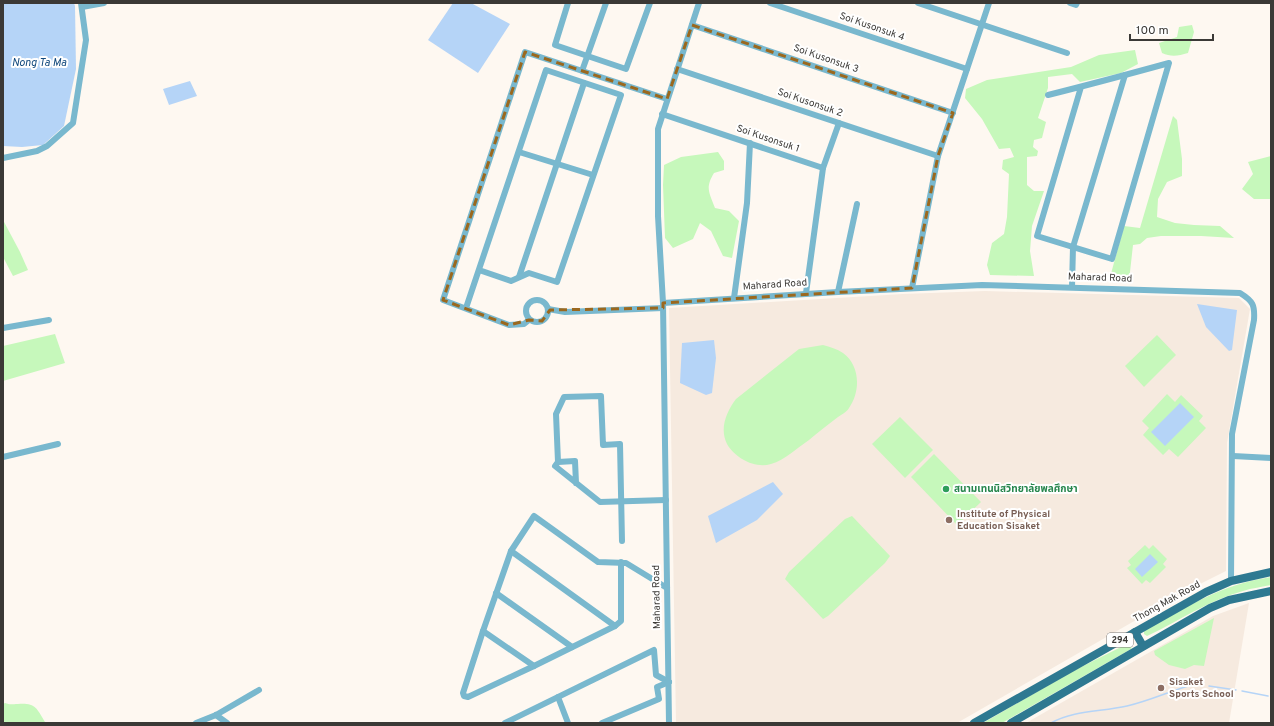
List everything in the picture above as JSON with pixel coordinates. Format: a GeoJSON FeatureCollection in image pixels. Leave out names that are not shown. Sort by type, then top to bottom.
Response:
{"type":"FeatureCollection","features":[{"type":"Feature","properties":{"kind":"main road","name":"Thong Mak Road"},"geometry":{"type":"LineString","coordinates":[[974,723],[1206,592],[1230,581],[1271,572]]}},
{"type":"Feature","properties":{"kind":"main road","name":"294"},"geometry":{"type":"LineString","coordinates":[[1011,723],[1204,611],[1229,600],[1271,591]]}},
{"type":"Feature","properties":{"kind":"main road"},"geometry":{"type":"LineString","coordinates":[[1135,632],[1143,646]]}},
{"type":"Feature","properties":{"kind":"street"},"geometry":{"type":"LineString","coordinates":[[3,158],[37,151],[47,146],[73,123],[86,40],[81,5],[104,3]]}},
{"type":"Feature","properties":{"kind":"street"},"geometry":{"type":"LineString","coordinates":[[568,3],[555,45],[626,69],[650,3]]}},
{"type":"Feature","properties":{"kind":"street"},"geometry":{"type":"LineString","coordinates":[[582,71],[606,3]]}},
{"type":"Feature","properties":{"kind":"street","name":"Maharad Road"},"geometry":{"type":"LineString","coordinates":[[670,723],[663,305],[658,216],[658,129],[699,3]]}},
{"type":"Feature","properties":{"kind":"street","name":"Soi Kusonsuk 4"},"geometry":{"type":"LineString","coordinates":[[770,3],[967,69]]}},
{"type":"Feature","properties":{"kind":"street"},"geometry":{"type":"LineString","coordinates":[[918,3],[1066,53]]}},
{"type":"Feature","properties":{"kind":"street"},"geometry":{"type":"LineString","coordinates":[[912,288],[938,156],[989,3]]}},
{"type":"Feature","properties":{"kind":"street"},"geometry":{"type":"LineString","coordinates":[[1070,3],[1076,5],[1077,3]]}},
{"type":"Feature","properties":{"kind":"street","name":"Soi Kusonsuk 3"},"geometry":{"type":"LineString","coordinates":[[692,25],[953,113]]}},
{"type":"Feature","properties":{"kind":"street"},"geometry":{"type":"LineString","coordinates":[[529,320],[524,324],[509,325],[443,300],[524,52],[667,98]]}},
{"type":"Feature","properties":{"kind":"street"},"geometry":{"type":"LineString","coordinates":[[1048,95],[1169,64],[1112,259],[1037,236],[1081,87]]}},
{"type":"Feature","properties":{"kind":"street","name":"Soi Kusonsuk 2"},"geometry":{"type":"LineString","coordinates":[[677,69],[938,156]]}},
{"type":"Feature","properties":{"kind":"street"},"geometry":{"type":"LineString","coordinates":[[466,308],[546,70],[621,95],[557,282],[529,273],[511,281],[479,270]]}},
{"type":"Feature","properties":{"kind":"street"},"geometry":{"type":"LineString","coordinates":[[1072,287],[1073,247],[1125,75]]}},
{"type":"Feature","properties":{"kind":"street"},"geometry":{"type":"LineString","coordinates":[[519,277],[584,82]]}},
{"type":"Feature","properties":{"kind":"street","name":"Soi Kusonsuk 1"},"geometry":{"type":"LineString","coordinates":[[662,114],[823,168]]}},
{"type":"Feature","properties":{"kind":"street"},"geometry":{"type":"LineString","coordinates":[[806,293],[823,168],[839,123]]}},
{"type":"Feature","properties":{"kind":"street"},"geometry":{"type":"LineString","coordinates":[[734,298],[747,203],[750,143]]}},
{"type":"Feature","properties":{"kind":"street"},"geometry":{"type":"LineString","coordinates":[[519,152],[593,175]]}},
{"type":"Feature","properties":{"kind":"street"},"geometry":{"type":"LineString","coordinates":[[838,292],[857,204]]}},
{"type":"Feature","properties":{"kind":"street","name":"Maharad Road"},"geometry":{"type":"LineString","coordinates":[[663,305],[806,293],[982,285],[1240,293],[1250,299],[1255,308],[1232,434],[1233,456],[1230,581]]}},
{"type":"Feature","properties":{"kind":"street"},"geometry":{"type":"LineString","coordinates":[[536,300],[542,301],[546,304],[548,310],[548,314],[542,321],[533,322],[529,320],[525,310],[531,301],[536,300]]}},
{"type":"Feature","properties":{"kind":"street"},"geometry":{"type":"LineString","coordinates":[[548,310],[566,312],[663,305]]}},
{"type":"Feature","properties":{"kind":"street"},"geometry":{"type":"LineString","coordinates":[[3,328],[49,320]]}},
{"type":"Feature","properties":{"kind":"street"},"geometry":{"type":"LineString","coordinates":[[622,540],[621,501],[620,444],[603,444],[601,396],[564,397],[556,414],[558,462],[555,466],[600,502],[621,501],[666,500]]}},
{"type":"Feature","properties":{"kind":"street"},"geometry":{"type":"LineString","coordinates":[[3,457],[58,444]]}},
{"type":"Feature","properties":{"kind":"street"},"geometry":{"type":"LineString","coordinates":[[1233,456],[1271,458]]}},
{"type":"Feature","properties":{"kind":"street"},"geometry":{"type":"LineString","coordinates":[[558,462],[575,461],[576,483]]}},
{"type":"Feature","properties":{"kind":"street"},"geometry":{"type":"LineString","coordinates":[[621,562],[621,621],[615,626],[534,666],[468,696],[464,696],[463,693],[483,631],[511,551],[534,516],[598,562],[621,562],[626,563],[667,588]]}},
{"type":"Feature","properties":{"kind":"street"},"geometry":{"type":"LineString","coordinates":[[511,551],[615,626]]}},
{"type":"Feature","properties":{"kind":"street"},"geometry":{"type":"LineString","coordinates":[[496,593],[572,647]]}},
{"type":"Feature","properties":{"kind":"street"},"geometry":{"type":"LineString","coordinates":[[483,631],[534,666]]}},
{"type":"Feature","properties":{"kind":"street"},"geometry":{"type":"LineString","coordinates":[[505,723],[654,650],[656,675],[669,682]]}},
{"type":"Feature","properties":{"kind":"street"},"geometry":{"type":"LineString","coordinates":[[602,723],[659,699],[657,687],[669,682]]}},
{"type":"Feature","properties":{"kind":"street"},"geometry":{"type":"LineString","coordinates":[[196,723],[216,715],[259,690]]}},
{"type":"Feature","properties":{"kind":"street"},"geometry":{"type":"LineString","coordinates":[[558,697],[568,723]]}},
{"type":"Feature","properties":{"kind":"street"},"geometry":{"type":"LineString","coordinates":[[216,715],[227,723]]}},
{"type":"Feature","properties":{"kind":"highlighted area"},"geometry":{"type":"Polygon","coordinates":[[[692,25],[953,113],[938,156],[912,288],[663,303],[663,308],[550,310],[542,321],[529,320],[509,325],[443,300],[525,52],[667,99],[692,25]]]}},
{"type":"Feature","properties":{"kind":"shaded area","name":"Institute of Physical Education Sisaket"},"geometry":{"type":"Polygon","coordinates":[[[985,291],[1239,298],[1250,309],[1227,443],[1226,571],[1190,589],[957,723],[676,723],[669,308],[903,294],[985,291]]]}},
{"type":"Feature","properties":{"kind":"shaded area","name":"Sisaket Sports School"},"geometry":{"type":"Polygon","coordinates":[[[1249,603],[1229,723],[1026,723],[1213,616],[1249,603]]]}},
{"type":"Feature","properties":{"kind":"green space"},"geometry":{"type":"Polygon","coordinates":[[[1192,25],[1194,32],[1188,53],[1175,56],[1162,53],[1159,43],[1177,37],[1179,27],[1192,25]]]}},
{"type":"Feature","properties":{"kind":"green space"},"geometry":{"type":"Polygon","coordinates":[[[1135,50],[1138,64],[1121,73],[1080,82],[1072,74],[1048,77],[1048,88],[1038,118],[1046,122],[1042,138],[1034,140],[1033,147],[1038,151],[1037,156],[1027,157],[1027,185],[1034,191],[1044,191],[1032,226],[1030,251],[1034,276],[990,275],[987,265],[992,243],[1004,234],[1007,217],[1009,174],[1002,169],[1003,160],[1014,157],[1010,148],[999,149],[982,119],[965,98],[966,89],[987,80],[1071,67],[1099,55],[1135,50]]]}},
{"type":"Feature","properties":{"kind":"green space"},"geometry":{"type":"Polygon","coordinates":[[[1173,116],[1177,120],[1182,159],[1182,176],[1167,182],[1158,199],[1157,217],[1175,223],[1220,226],[1234,238],[1161,236],[1147,238],[1140,244],[1133,245],[1129,281],[1109,281],[1124,226],[1140,228],[1173,116]]]}},
{"type":"Feature","properties":{"kind":"green space"},"geometry":{"type":"Polygon","coordinates":[[[718,152],[724,161],[724,170],[714,173],[711,178],[709,190],[715,208],[729,211],[739,221],[732,258],[723,256],[711,231],[700,223],[693,239],[673,248],[665,238],[663,185],[664,165],[681,157],[718,152]]]}},
{"type":"Feature","properties":{"kind":"green space"},"geometry":{"type":"Polygon","coordinates":[[[1271,156],[1271,199],[1254,199],[1242,189],[1253,174],[1248,162],[1271,156]]]}},
{"type":"Feature","properties":{"kind":"green space"},"geometry":{"type":"Polygon","coordinates":[[[3,220],[28,270],[13,276],[3,257],[3,220]]]}},
{"type":"Feature","properties":{"kind":"green space"},"geometry":{"type":"Polygon","coordinates":[[[55,334],[65,363],[3,381],[3,346],[55,334]]]}},
{"type":"Feature","properties":{"kind":"green space"},"geometry":{"type":"Polygon","coordinates":[[[1157,335],[1176,355],[1144,387],[1125,366],[1157,335]]]}},
{"type":"Feature","properties":{"kind":"green space"},"geometry":{"type":"Polygon","coordinates":[[[823,345],[843,353],[849,358],[856,371],[856,394],[848,409],[791,454],[781,460],[771,464],[758,465],[752,464],[740,458],[727,444],[724,432],[727,414],[736,399],[799,349],[823,345]]]}},
{"type":"Feature","properties":{"kind":"green space"},"geometry":{"type":"Polygon","coordinates":[[[1167,394],[1175,402],[1181,395],[1203,416],[1199,421],[1206,428],[1178,457],[1169,449],[1163,455],[1143,435],[1149,428],[1142,421],[1167,394]]]}},
{"type":"Feature","properties":{"kind":"green space"},"geometry":{"type":"Polygon","coordinates":[[[900,417],[933,450],[905,478],[872,444],[900,417]]]}},
{"type":"Feature","properties":{"kind":"green space","name":"สนามเทนนิสวิทยาลัยพลศึกษา"},"geometry":{"type":"Polygon","coordinates":[[[934,454],[981,502],[957,525],[911,477],[934,454]]]}},
{"type":"Feature","properties":{"kind":"green space"},"geometry":{"type":"Polygon","coordinates":[[[852,516],[890,556],[885,563],[823,619],[785,579],[789,572],[845,519],[852,516]]]}},
{"type":"Feature","properties":{"kind":"green space"},"geometry":{"type":"Polygon","coordinates":[[[1145,545],[1149,549],[1153,545],[1167,559],[1163,564],[1166,567],[1150,583],[1146,580],[1142,584],[1127,568],[1131,565],[1128,561],[1145,545]]]}},
{"type":"Feature","properties":{"kind":"green space"},"geometry":{"type":"Polygon","coordinates":[[[1271,577],[1271,585],[1230,595],[1206,605],[1147,636],[1144,634],[1144,631],[1175,613],[1220,591],[1236,585],[1271,577]]]}},
{"type":"Feature","properties":{"kind":"green space"},"geometry":{"type":"Polygon","coordinates":[[[1214,618],[1204,666],[1194,665],[1185,669],[1169,665],[1155,655],[1154,651],[1214,618]]]}},
{"type":"Feature","properties":{"kind":"green space"},"geometry":{"type":"Polygon","coordinates":[[[1131,642],[1133,644],[1131,649],[1002,723],[983,723],[1071,672],[1131,642]]]}},
{"type":"Feature","properties":{"kind":"green space"},"geometry":{"type":"Polygon","coordinates":[[[3,704],[32,705],[37,709],[45,722],[3,723],[3,704]]]}},
{"type":"Feature","properties":{"kind":"water","name":"Nong Ta Ma"},"geometry":{"type":"Polygon","coordinates":[[[3,3],[74,3],[75,6],[76,69],[64,126],[43,145],[22,147],[3,146],[3,3]]]}},
{"type":"Feature","properties":{"kind":"water"},"geometry":{"type":"Polygon","coordinates":[[[453,3],[471,3],[510,24],[478,73],[428,40],[453,3]]]}},
{"type":"Feature","properties":{"kind":"water"},"geometry":{"type":"Polygon","coordinates":[[[190,81],[197,96],[169,105],[163,89],[190,81]]]}},
{"type":"Feature","properties":{"kind":"water"},"geometry":{"type":"Polygon","coordinates":[[[1197,304],[1237,310],[1232,350],[1229,351],[1206,327],[1197,304]]]}},
{"type":"Feature","properties":{"kind":"water"},"geometry":{"type":"Polygon","coordinates":[[[714,340],[716,358],[712,393],[706,395],[680,383],[682,343],[714,340]]]}},
{"type":"Feature","properties":{"kind":"water"},"geometry":{"type":"Polygon","coordinates":[[[1180,403],[1194,417],[1165,446],[1151,432],[1180,403]]]}},
{"type":"Feature","properties":{"kind":"water"},"geometry":{"type":"Polygon","coordinates":[[[773,482],[783,494],[757,520],[716,543],[708,516],[773,482]]]}},
{"type":"Feature","properties":{"kind":"water"},"geometry":{"type":"Polygon","coordinates":[[[1150,554],[1158,562],[1142,577],[1135,569],[1150,554]]]}},
{"type":"Feature","properties":{"kind":"waterway"},"geometry":{"type":"LineString","coordinates":[[1051,723],[1078,713],[1136,704],[1195,684]]}},
{"type":"Feature","properties":{"kind":"waterway"},"geometry":{"type":"LineString","coordinates":[[1209,686],[1236,690]]}},
{"type":"Feature","properties":{"kind":"waterway"},"geometry":{"type":"LineString","coordinates":[[1242,691],[1268,696]]}},
{"type":"Feature","properties":{"kind":"place","name":"สนามเทนนิสวิทยาลัยพลศึกษา"},"geometry":{"type":"Point","coordinates":[946,489]}},
{"type":"Feature","properties":{"kind":"place","name":"Institute of Physical Education Sisaket"},"geometry":{"type":"Point","coordinates":[949,520]}},
{"type":"Feature","properties":{"kind":"place","name":"Sisaket Sports School"},"geometry":{"type":"Point","coordinates":[1161,688]}}]}
